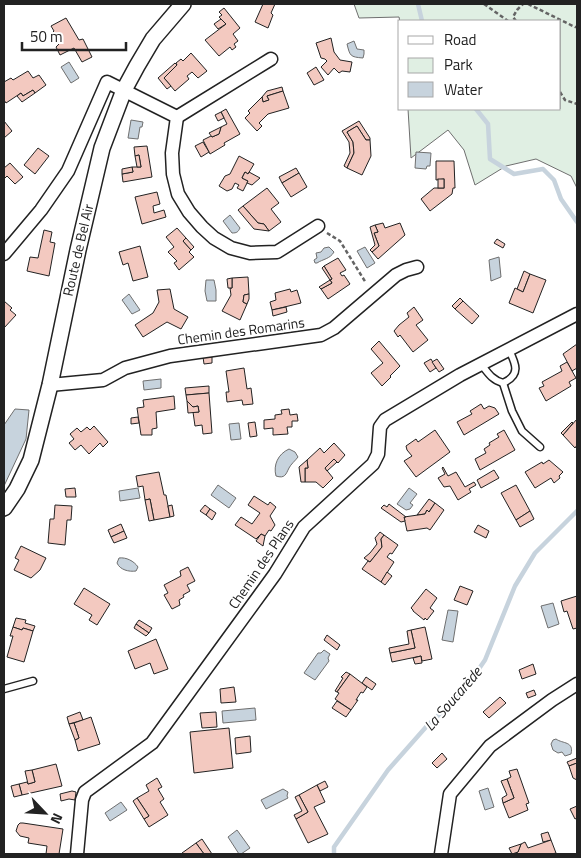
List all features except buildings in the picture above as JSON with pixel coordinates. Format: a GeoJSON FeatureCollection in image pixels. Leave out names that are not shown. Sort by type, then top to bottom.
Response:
{"type":"FeatureCollection","features":[{"type":"Feature","properties":{"kind":"street"},"geometry":{"type":"LineString","coordinates":[[180,8],[191,4]]}},
{"type":"Feature","properties":{"kind":"street","name":"Route de Bel Air"},"geometry":{"type":"LineString","coordinates":[[4,508],[17,489],[31,460],[50,385],[56,350],[102,148],[124,90],[136,66],[153,39],[180,8]]}},
{"type":"Feature","properties":{"kind":"street"},"geometry":{"type":"LineString","coordinates":[[177,117],[271,59]]}},
{"type":"Feature","properties":{"kind":"street"},"geometry":{"type":"LineString","coordinates":[[4,254],[42,210],[68,171],[107,82],[177,117]]}},
{"type":"Feature","properties":{"kind":"street"},"geometry":{"type":"LineString","coordinates":[[177,117],[172,153],[173,174],[178,194],[188,212],[214,238],[231,248],[250,253],[276,252],[318,226]]}},
{"type":"Feature","properties":{"kind":"street","name":"Chemin des Romarins"},"geometry":{"type":"LineString","coordinates":[[50,385],[103,380],[126,368],[170,356],[321,335],[334,328],[396,275],[418,267]]}},
{"type":"Feature","properties":{"kind":"street","name":"Chemin des Plans"},"geometry":{"type":"LineString","coordinates":[[77,854],[82,800],[85,792],[152,743],[275,574],[304,527],[373,464],[378,454],[380,427],[385,420],[460,375],[577,314]]}},
{"type":"Feature","properties":{"kind":"street"},"geometry":{"type":"LineString","coordinates":[[441,854],[450,794],[490,746],[577,684]]}},
{"type":"Feature","properties":{"kind":"lane"},"geometry":{"type":"LineString","coordinates":[[481,364],[492,378],[497,381],[503,383],[510,380],[516,366],[509,350]]}},
{"type":"Feature","properties":{"kind":"lane"},"geometry":{"type":"LineString","coordinates":[[503,383],[512,412],[522,431],[540,447]]}},
{"type":"Feature","properties":{"kind":"lane"},"geometry":{"type":"LineString","coordinates":[[4,689],[33,681]]}},
{"type":"Feature","properties":{"kind":"path"},"geometry":{"type":"LineString","coordinates":[[484,4],[507,20]]}},
{"type":"Feature","properties":{"kind":"path"},"geometry":{"type":"LineString","coordinates":[[515,20],[513,17],[523,4]]}},
{"type":"Feature","properties":{"kind":"path"},"geometry":{"type":"LineString","coordinates":[[528,4],[561,20]]}},
{"type":"Feature","properties":{"kind":"path"},"geometry":{"type":"LineString","coordinates":[[561,20],[577,27]]}},
{"type":"Feature","properties":{"kind":"path"},"geometry":{"type":"LineString","coordinates":[[561,94],[565,100],[577,104]]}},
{"type":"Feature","properties":{"kind":"path"},"geometry":{"type":"LineString","coordinates":[[318,226],[340,241],[373,295]]}},
{"type":"Feature","properties":{"kind":"green space"},"geometry":{"type":"Polygon","coordinates":[[[354,4],[577,4],[577,188],[571,176],[536,159],[506,166],[475,185],[464,150],[448,130],[411,158],[408,110],[561,110],[561,20],[400,20],[399,17],[359,18],[354,4]]]}},
{"type":"Feature","properties":{"kind":"water"},"geometry":{"type":"Polygon","coordinates":[[[354,41],[357,49],[364,50],[363,58],[353,56],[350,53],[347,44],[354,41]]]}},
{"type":"Feature","properties":{"kind":"water"},"geometry":{"type":"Polygon","coordinates":[[[69,62],[79,78],[71,83],[61,67],[69,62]]]}},
{"type":"Feature","properties":{"kind":"water"},"geometry":{"type":"Polygon","coordinates":[[[131,120],[143,122],[138,139],[128,138],[131,120]]]}},
{"type":"Feature","properties":{"kind":"water"},"geometry":{"type":"Polygon","coordinates":[[[416,152],[431,153],[430,166],[427,166],[426,169],[415,168],[416,152]]]}},
{"type":"Feature","properties":{"kind":"water"},"geometry":{"type":"Polygon","coordinates":[[[230,215],[240,228],[232,233],[223,221],[230,215]]]}},
{"type":"Feature","properties":{"kind":"water"},"geometry":{"type":"Polygon","coordinates":[[[329,247],[334,252],[326,259],[315,263],[316,253],[329,247]]]}},
{"type":"Feature","properties":{"kind":"water"},"geometry":{"type":"Polygon","coordinates":[[[365,247],[375,263],[367,268],[357,251],[365,247]]]}},
{"type":"Feature","properties":{"kind":"water"},"geometry":{"type":"Polygon","coordinates":[[[499,257],[501,277],[491,281],[489,260],[499,257]]]}},
{"type":"Feature","properties":{"kind":"water"},"geometry":{"type":"Polygon","coordinates":[[[206,280],[214,280],[216,301],[207,301],[205,291],[206,280]]]}},
{"type":"Feature","properties":{"kind":"water"},"geometry":{"type":"Polygon","coordinates":[[[129,294],[140,310],[132,314],[122,300],[129,294]]]}},
{"type":"Feature","properties":{"kind":"water"},"geometry":{"type":"Polygon","coordinates":[[[161,379],[161,388],[144,390],[143,381],[161,379]]]}},
{"type":"Feature","properties":{"kind":"water"},"geometry":{"type":"Polygon","coordinates":[[[15,409],[29,410],[26,439],[4,486],[4,425],[15,409]]]}},
{"type":"Feature","properties":{"kind":"water"},"geometry":{"type":"Polygon","coordinates":[[[239,423],[241,439],[231,440],[229,424],[239,423]]]}},
{"type":"Feature","properties":{"kind":"water"},"geometry":{"type":"Polygon","coordinates":[[[289,449],[295,452],[298,457],[285,475],[281,477],[276,476],[277,460],[289,449]]]}},
{"type":"Feature","properties":{"kind":"water"},"geometry":{"type":"Polygon","coordinates":[[[218,485],[236,498],[229,508],[211,495],[218,485]]]}},
{"type":"Feature","properties":{"kind":"water"},"geometry":{"type":"Polygon","coordinates":[[[138,488],[140,498],[120,501],[119,491],[138,488]]]}},
{"type":"Feature","properties":{"kind":"water"},"geometry":{"type":"Polygon","coordinates":[[[409,488],[417,494],[410,503],[413,505],[410,509],[406,510],[397,504],[409,488]]]}},
{"type":"Feature","properties":{"kind":"water"},"geometry":{"type":"Polygon","coordinates":[[[119,558],[127,559],[134,563],[138,567],[136,571],[122,569],[117,563],[119,558]]]}},
{"type":"Feature","properties":{"kind":"water"},"geometry":{"type":"Polygon","coordinates":[[[553,603],[559,624],[548,628],[541,606],[553,603]]]}},
{"type":"Feature","properties":{"kind":"water"},"geometry":{"type":"Polygon","coordinates":[[[448,610],[458,611],[453,642],[442,640],[448,610]]]}},
{"type":"Feature","properties":{"kind":"water"},"geometry":{"type":"Polygon","coordinates":[[[324,650],[330,654],[329,661],[315,680],[304,673],[318,653],[324,650]]]}},
{"type":"Feature","properties":{"kind":"water"},"geometry":{"type":"Polygon","coordinates":[[[255,708],[256,720],[223,723],[222,711],[255,708]]]}},
{"type":"Feature","properties":{"kind":"water"},"geometry":{"type":"Polygon","coordinates":[[[556,739],[571,747],[571,754],[565,756],[562,752],[558,753],[553,750],[551,744],[556,739]]]}},
{"type":"Feature","properties":{"kind":"water"},"geometry":{"type":"Polygon","coordinates":[[[488,788],[494,807],[485,810],[479,791],[488,788]]]}},
{"type":"Feature","properties":{"kind":"water"},"geometry":{"type":"Polygon","coordinates":[[[283,789],[288,792],[288,798],[266,809],[261,800],[283,789]]]}},
{"type":"Feature","properties":{"kind":"water"},"geometry":{"type":"Polygon","coordinates":[[[121,802],[127,810],[110,821],[105,813],[121,802]]]}},
{"type":"Feature","properties":{"kind":"water"},"geometry":{"type":"Polygon","coordinates":[[[237,830],[250,848],[241,854],[239,854],[228,837],[237,830]]]}},
{"type":"Feature","properties":{"kind":"waterway","name":"La Soucarède"},"geometry":{"type":"LineString","coordinates":[[418,4],[422,20]]}},
{"type":"Feature","properties":{"kind":"waterway","name":"La Soucarède"},"geometry":{"type":"LineString","coordinates":[[477,110],[488,124],[490,159],[514,174],[543,169],[554,180],[561,199],[577,222]]}},
{"type":"Feature","properties":{"kind":"waterway","name":"La Soucarède"},"geometry":{"type":"LineString","coordinates":[[334,854],[334,847],[388,770],[426,727],[463,692],[485,660],[515,586],[535,553],[577,511]]}}]}
